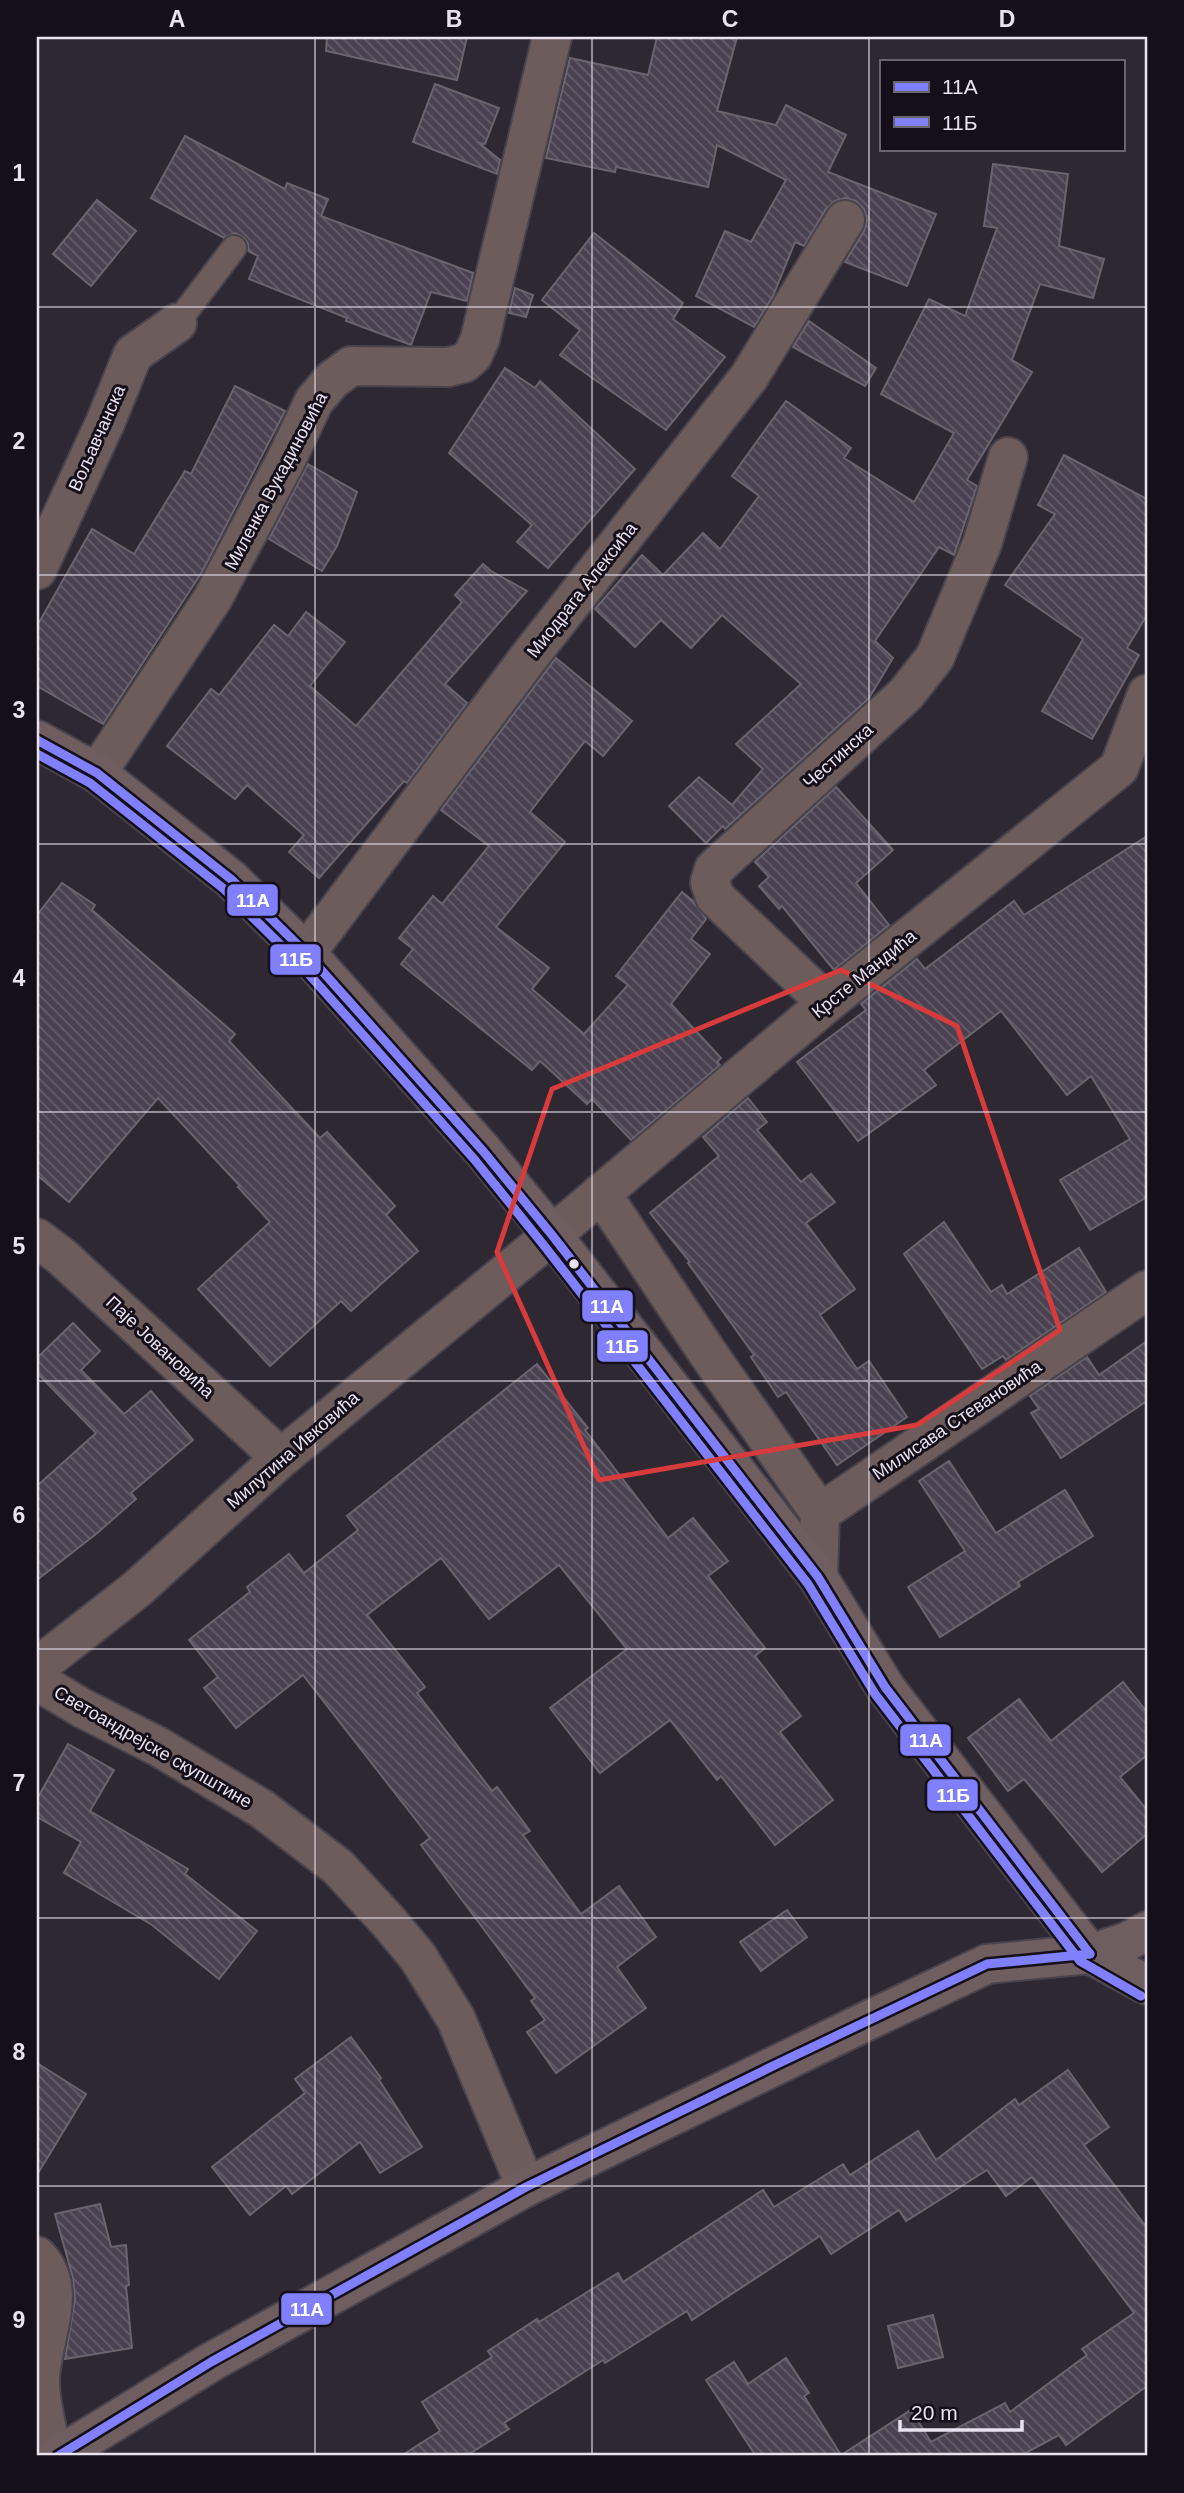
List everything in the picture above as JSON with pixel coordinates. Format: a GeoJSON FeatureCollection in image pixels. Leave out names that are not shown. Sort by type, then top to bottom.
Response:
{"type":"FeatureCollection","features":[{"type":"Feature","properties":{"kind":"street","name":"Миленка Вукадиновића"},"geometry":{"type":"LineString","coordinates":[[97,772],[214,598],[314,401],[332,380],[351,366],[449,367],[464,363],[473,355],[480,339],[552,37]]}},
{"type":"Feature","properties":{"kind":"street","name":"Миодрага Алексића"},"geometry":{"type":"LineString","coordinates":[[306,953],[529,657],[749,377],[845,220]]}},
{"type":"Feature","properties":{"kind":"street","name":"Вољавчанска"},"geometry":{"type":"LineString","coordinates":[[37,570],[133,354],[177,323]]}},
{"type":"Feature","properties":{"kind":"street","name":"Честинска"},"geometry":{"type":"LineString","coordinates":[[827,1003],[715,897],[710,882],[714,869],[906,694],[923,675],[934,657],[982,544],[1008,457]]}},
{"type":"Feature","properties":{"kind":"street","name":"Крсте Мандића"},"geometry":{"type":"LineString","coordinates":[[552,1235],[827,1003],[1119,768],[1147,694]]}},
{"type":"Feature","properties":{"kind":"street"},"geometry":{"type":"LineString","coordinates":[[37,740],[97,772],[232,880],[306,953],[483,1151],[552,1235],[818,1577],[885,1688],[1090,1954],[1147,1985]]}},
{"type":"Feature","properties":{"kind":"street"},"geometry":{"type":"LineString","coordinates":[[601,1194],[820,1513],[818,1577]]}},
{"type":"Feature","properties":{"kind":"street","name":"Милутина Ивковића"},"geometry":{"type":"LineString","coordinates":[[37,1667],[137,1589],[281,1458],[552,1235]]}},
{"type":"Feature","properties":{"kind":"street","name":"Паје Јовановића"},"geometry":{"type":"LineString","coordinates":[[37,1238],[61,1256],[281,1458]]}},
{"type":"Feature","properties":{"kind":"street","name":"Милисава Стевановића"},"geometry":{"type":"LineString","coordinates":[[820,1513],[1147,1290]]}},
{"type":"Feature","properties":{"kind":"street","name":"Светоандрејске скупштине"},"geometry":{"type":"LineString","coordinates":[[37,1681],[82,1708],[159,1747],[262,1809],[338,1867],[418,1956],[456,2019],[526,2187]]}},
{"type":"Feature","properties":{"kind":"street"},"geometry":{"type":"LineString","coordinates":[[58,2456],[211,2362],[526,2187],[987,1964],[1090,1954],[1126,1942],[1147,1931]]}},
{"type":"Feature","properties":{"kind":"street"},"geometry":{"type":"LineString","coordinates":[[37,2256],[49,2275],[54,2296],[40,2381],[53,2456]]}},
{"type":"Feature","properties":{"kind":"lane"},"geometry":{"type":"LineString","coordinates":[[177,323],[234,248]]}},
{"type":"Feature","properties":{"kind":"highlighted area"},"geometry":{"type":"Polygon","coordinates":[[[841,970],[957,1026],[1060,1330],[917,1425],[599,1480],[497,1252],[552,1089],[841,970]]]}},
{"type":"Feature","properties":{"kind":"building"},"geometry":{"type":"Polygon","coordinates":[[[327,37],[467,37],[457,80],[326,51],[327,37]]]}},
{"type":"Feature","properties":{"kind":"building"},"geometry":{"type":"Polygon","coordinates":[[[657,37],[737,37],[717,111],[776,125],[786,105],[846,135],[828,172],[936,214],[907,286],[845,262],[864,231],[867,220],[864,209],[856,201],[845,198],[835,201],[826,209],[804,246],[795,242],[773,296],[754,327],[696,296],[725,231],[751,242],[786,180],[717,145],[708,187],[616,167],[615,172],[546,158],[570,58],[648,75],[657,37]]]}},
{"type":"Feature","properties":{"kind":"building"},"geometry":{"type":"Polygon","coordinates":[[[435,84],[499,108],[485,144],[479,143],[500,160],[497,174],[413,142],[435,84]]]}},
{"type":"Feature","properties":{"kind":"building"},"geometry":{"type":"Polygon","coordinates":[[[185,136],[285,189],[287,183],[328,199],[321,216],[473,273],[467,301],[431,292],[411,345],[346,321],[347,318],[249,279],[258,256],[248,251],[248,243],[243,237],[235,233],[224,238],[151,198],[185,136]]]}},
{"type":"Feature","properties":{"kind":"building"},"geometry":{"type":"Polygon","coordinates":[[[993,164],[1068,174],[1059,246],[1104,259],[1093,298],[1040,284],[1012,360],[1032,372],[967,480],[977,486],[954,555],[939,547],[875,641],[893,658],[869,698],[725,829],[723,826],[706,843],[669,806],[699,777],[732,805],[763,769],[736,744],[801,684],[722,615],[691,648],[661,620],[635,647],[595,609],[642,555],[663,575],[703,533],[720,549],[759,496],[732,476],[786,401],[851,448],[844,458],[914,502],[954,433],[881,394],[929,299],[965,316],[997,228],[984,226],[993,164]]]}},
{"type":"Feature","properties":{"kind":"building"},"geometry":{"type":"Polygon","coordinates":[[[97,200],[136,231],[91,286],[53,254],[97,200]]]}},
{"type":"Feature","properties":{"kind":"building"},"geometry":{"type":"Polygon","coordinates":[[[594,233],[683,303],[673,319],[725,357],[666,430],[560,355],[580,330],[542,300],[594,233]]]}},
{"type":"Feature","properties":{"kind":"building"},"geometry":{"type":"Polygon","coordinates":[[[515,288],[533,295],[526,317],[509,313],[515,288]]]}},
{"type":"Feature","properties":{"kind":"building"},"geometry":{"type":"Polygon","coordinates":[[[809,321],[876,368],[865,386],[793,347],[809,321]]]}},
{"type":"Feature","properties":{"kind":"building"},"geometry":{"type":"Polygon","coordinates":[[[505,368],[535,388],[540,381],[635,469],[548,568],[517,542],[532,525],[449,453],[505,368]]]}},
{"type":"Feature","properties":{"kind":"building"},"geometry":{"type":"Polygon","coordinates":[[[235,386],[285,411],[202,572],[103,724],[37,686],[37,626],[92,529],[134,554],[185,471],[191,474],[235,386]]]}},
{"type":"Feature","properties":{"kind":"building"},"geometry":{"type":"Polygon","coordinates":[[[1064,455],[1147,499],[1147,615],[1127,648],[1139,655],[1092,739],[1042,711],[1083,639],[1005,585],[1055,514],[1038,505],[1064,455]]]}},
{"type":"Feature","properties":{"kind":"building"},"geometry":{"type":"Polygon","coordinates":[[[308,464],[357,492],[337,546],[322,571],[269,539],[308,464]]]}},
{"type":"Feature","properties":{"kind":"building"},"geometry":{"type":"Polygon","coordinates":[[[483,564],[527,591],[445,684],[467,703],[407,783],[404,781],[319,878],[289,852],[304,835],[247,785],[235,799],[167,746],[211,689],[219,695],[274,625],[288,636],[306,612],[345,642],[310,686],[356,726],[462,602],[455,595],[483,564]]]}},
{"type":"Feature","properties":{"kind":"building"},"geometry":{"type":"Polygon","coordinates":[[[556,658],[632,721],[603,756],[585,741],[530,812],[565,842],[496,927],[549,968],[532,989],[584,1034],[628,985],[616,976],[682,892],[693,901],[706,919],[691,939],[710,954],[671,1004],[721,1058],[717,1062],[720,1065],[631,1140],[592,1099],[587,1104],[540,1061],[532,1070],[401,964],[413,949],[399,938],[433,896],[442,904],[489,846],[441,810],[556,658]]]}},
{"type":"Feature","properties":{"kind":"building"},"geometry":{"type":"Polygon","coordinates":[[[836,787],[893,850],[856,883],[889,925],[834,970],[782,906],[779,909],[759,886],[769,877],[755,862],[836,787]]]}},
{"type":"Feature","properties":{"kind":"building"},"geometry":{"type":"Polygon","coordinates":[[[1147,836],[1147,1197],[1090,1230],[1060,1180],[1130,1139],[1091,1076],[1067,1095],[1001,1011],[924,1070],[936,1085],[858,1141],[797,1062],[866,1010],[861,1004],[917,959],[925,969],[1014,901],[1024,915],[1147,836]]]}},
{"type":"Feature","properties":{"kind":"building"},"geometry":{"type":"Polygon","coordinates":[[[62,883],[95,905],[92,910],[235,1034],[229,1041],[320,1138],[327,1132],[395,1206],[386,1215],[418,1251],[351,1311],[341,1301],[270,1366],[198,1289],[270,1222],[158,1098],[69,1202],[37,1175],[37,915],[62,883]]]}},
{"type":"Feature","properties":{"kind":"building"},"geometry":{"type":"Polygon","coordinates":[[[748,1098],[767,1122],[757,1130],[801,1182],[811,1174],[835,1202],[806,1223],[855,1289],[820,1315],[857,1369],[869,1361],[907,1417],[837,1465],[786,1392],[778,1397],[751,1357],[754,1355],[688,1263],[690,1262],[650,1213],[719,1156],[703,1137],[748,1098]]]}},
{"type":"Feature","properties":{"kind":"building"},"geometry":{"type":"Polygon","coordinates":[[[944,1222],[991,1292],[1002,1285],[1007,1294],[1079,1248],[1106,1292],[1006,1360],[1003,1356],[982,1369],[904,1254],[944,1222]]]}},
{"type":"Feature","properties":{"kind":"building"},"geometry":{"type":"Polygon","coordinates":[[[73,1323],[100,1351],[81,1370],[124,1414],[151,1391],[193,1440],[131,1493],[136,1499],[37,1580],[37,1486],[96,1433],[37,1373],[37,1358],[73,1323]]]}},
{"type":"Feature","properties":{"kind":"building"},"geometry":{"type":"Polygon","coordinates":[[[1147,1341],[1147,1401],[1061,1458],[1031,1413],[1039,1409],[1030,1396],[1087,1357],[1099,1375],[1147,1341]]]}},
{"type":"Feature","properties":{"kind":"building"},"geometry":{"type":"Polygon","coordinates":[[[537,1364],[588,1428],[585,1430],[668,1538],[693,1518],[728,1561],[708,1576],[765,1648],[755,1656],[801,1716],[780,1732],[833,1800],[775,1845],[721,1776],[717,1780],[670,1720],[600,1773],[550,1708],[627,1649],[559,1565],[489,1619],[441,1558],[367,1615],[425,1687],[417,1693],[492,1791],[497,1787],[530,1831],[523,1835],[581,1914],[619,1886],[656,1937],[617,1967],[646,2008],[556,2073],[527,2032],[545,2020],[531,2001],[535,1998],[421,1845],[430,1838],[303,1675],[236,1728],[204,1688],[218,1677],[189,1640],[250,1592],[247,1587],[289,1554],[304,1573],[358,1530],[347,1516],[537,1364]]]}},
{"type":"Feature","properties":{"kind":"building"},"geometry":{"type":"Polygon","coordinates":[[[949,1461],[996,1533],[1065,1490],[1093,1536],[1018,1582],[1020,1586],[940,1637],[908,1587],[965,1551],[919,1481],[949,1461]]]}},
{"type":"Feature","properties":{"kind":"building"},"geometry":{"type":"Polygon","coordinates":[[[1123,1682],[1147,1712],[1147,1755],[1120,1777],[1147,1810],[1147,1834],[1102,1872],[1024,1779],[1008,1791],[968,1738],[1019,1699],[1051,1741],[1123,1682]]]}},
{"type":"Feature","properties":{"kind":"building"},"geometry":{"type":"Polygon","coordinates":[[[68,1744],[114,1770],[90,1811],[188,1869],[185,1874],[257,1931],[219,1979],[152,1925],[64,1873],[81,1842],[37,1817],[37,1799],[68,1744]]]}},
{"type":"Feature","properties":{"kind":"building"},"geometry":{"type":"Polygon","coordinates":[[[787,1910],[807,1937],[761,1971],[740,1942],[787,1910]]]}},
{"type":"Feature","properties":{"kind":"building"},"geometry":{"type":"Polygon","coordinates":[[[351,2037],[381,2078],[379,2080],[422,2147],[380,2173],[360,2142],[292,2194],[286,2186],[250,2215],[212,2167],[305,2093],[295,2079],[351,2037]]]}},
{"type":"Feature","properties":{"kind":"building"},"geometry":{"type":"Polygon","coordinates":[[[37,2063],[86,2094],[37,2175],[37,2063]]]}},
{"type":"Feature","properties":{"kind":"building"},"geometry":{"type":"Polygon","coordinates":[[[1068,2070],[1109,2127],[1084,2145],[1147,2228],[1147,2386],[1066,2445],[1059,2435],[1020,2456],[756,2456],[706,2380],[734,2362],[748,2384],[786,2358],[809,2393],[804,2396],[841,2455],[911,2410],[931,2442],[1005,2403],[1010,2412],[1087,2355],[1082,2349],[1134,2313],[1032,2177],[1006,2196],[987,2170],[906,2221],[899,2210],[831,2254],[820,2236],[692,2320],[687,2311],[605,2363],[603,2360],[504,2423],[509,2429],[466,2456],[401,2456],[440,2431],[422,2402],[492,2357],[488,2351],[537,2319],[539,2322],[618,2273],[623,2282],[763,2190],[774,2207],[843,2164],[850,2175],[918,2131],[936,2160],[1015,2099],[1019,2105],[1068,2070]]]}},
{"type":"Feature","properties":{"kind":"building"},"geometry":{"type":"Polygon","coordinates":[[[100,2204],[111,2247],[126,2245],[129,2285],[126,2286],[132,2348],[65,2359],[75,2299],[73,2278],[55,2214],[100,2204]]]}},
{"type":"Feature","properties":{"kind":"building"},"geometry":{"type":"Polygon","coordinates":[[[933,2315],[943,2357],[898,2368],[888,2326],[933,2315]]]}},
{"type":"Feature","properties":{"kind":"transit line","name":"11А"},"geometry":{"type":"LineString","coordinates":[[37,740],[97,773],[232,880],[306,953],[483,1151],[552,1235],[818,1577],[885,1687],[1090,1954]]}},
{"type":"Feature","properties":{"kind":"transit line","name":"11Б"},"geometry":{"type":"LineString","coordinates":[[37,754],[90,783],[224,889],[297,961],[474,1159],[808,1584],[875,1694],[1080,1961],[1141,1996]]}},
{"type":"Feature","properties":{"kind":"transit line","name":"11А"},"geometry":{"type":"LineString","coordinates":[[58,2456],[211,2362],[526,2187],[775,2065],[987,1964],[1090,1954]]}}]}
